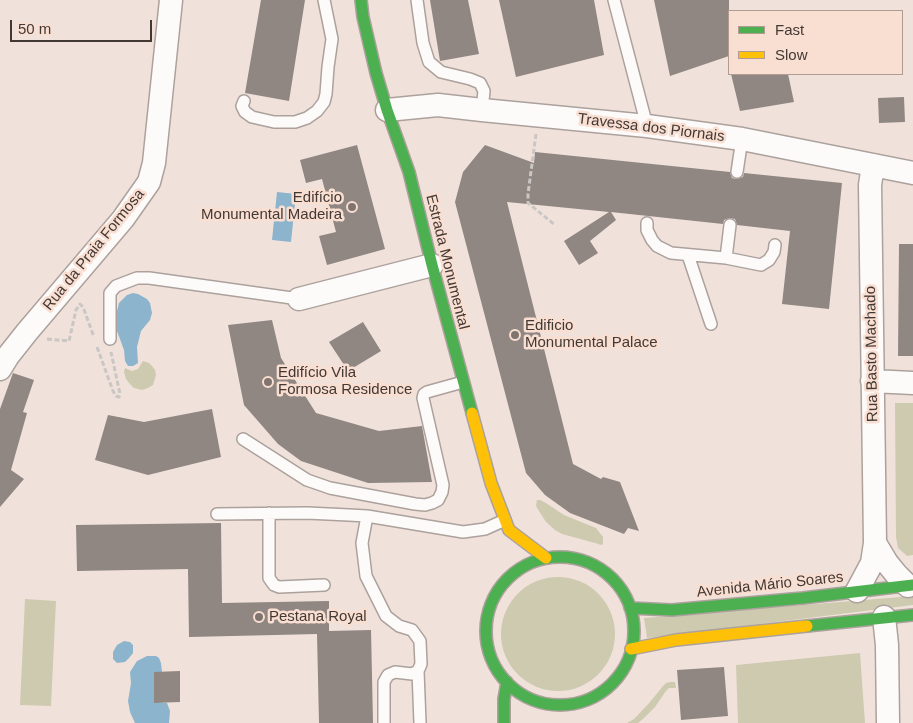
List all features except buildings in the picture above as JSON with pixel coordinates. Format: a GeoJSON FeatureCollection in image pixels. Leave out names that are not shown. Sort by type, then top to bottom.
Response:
{"type":"FeatureCollection","features":[{"type":"Feature","properties":{"kind":"main road","name":"Estrada Monumental"},"geometry":{"type":"LineString","coordinates":[[361,0],[369,44],[387,110],[409,172],[463,382],[491,483],[507,531]]}},
{"type":"Feature","properties":{"kind":"main road"},"geometry":{"type":"LineString","coordinates":[[507,531],[546,558]]}},
{"type":"Feature","properties":{"kind":"main road"},"geometry":{"type":"LineString","coordinates":[[567,557],[588,562],[606,573],[620,589],[630,608],[633,623],[632,649],[623,669],[613,682],[601,692],[586,700],[571,704],[537,701],[521,694],[507,682],[495,666],[488,648],[486,628],[489,608],[497,591],[510,575],[527,564],[546,558],[567,557]]}},
{"type":"Feature","properties":{"kind":"main road"},"geometry":{"type":"LineString","coordinates":[[510,575],[511,563]]}},
{"type":"Feature","properties":{"kind":"main road","name":"Avenida Mário Soares"},"geometry":{"type":"LineString","coordinates":[[630,608],[672,610],[910,586]]}},
{"type":"Feature","properties":{"kind":"main road"},"geometry":{"type":"LineString","coordinates":[[632,649],[676,640],[913,615]]}},
{"type":"Feature","properties":{"kind":"main road"},"geometry":{"type":"LineString","coordinates":[[504,723],[504,698],[507,682]]}},
{"type":"Feature","properties":{"kind":"main road"},"geometry":{"type":"LineString","coordinates":[[548,717],[554,704]]}},
{"type":"Feature","properties":{"kind":"street","name":"Rua da Praia Formosa"},"geometry":{"type":"LineString","coordinates":[[0,369],[27,332],[123,219],[149,182],[154,163],[171,0]]}},
{"type":"Feature","properties":{"kind":"street","name":"Travessa dos Piornais"},"geometry":{"type":"LineString","coordinates":[[387,110],[438,105],[647,126],[742,139],[913,173]]}},
{"type":"Feature","properties":{"kind":"street","name":"Rua Basto Machado"},"geometry":{"type":"LineString","coordinates":[[856,591],[872,563],[875,543],[870,185],[873,165]]}},
{"type":"Feature","properties":{"kind":"street"},"geometry":{"type":"LineString","coordinates":[[299,299],[432,265]]}},
{"type":"Feature","properties":{"kind":"street"},"geometry":{"type":"LineString","coordinates":[[872,381],[913,383]]}},
{"type":"Feature","properties":{"kind":"street"},"geometry":{"type":"LineString","coordinates":[[875,543],[896,574],[910,586]]}},
{"type":"Feature","properties":{"kind":"street"},"geometry":{"type":"LineString","coordinates":[[884,617],[887,645],[888,723]]}},
{"type":"Feature","properties":{"kind":"lane"},"geometry":{"type":"LineString","coordinates":[[244,101],[242,106],[244,112],[252,117],[274,122],[295,122],[307,118],[317,111],[324,102],[326,94],[332,39],[324,0]]}},
{"type":"Feature","properties":{"kind":"lane"},"geometry":{"type":"LineString","coordinates":[[417,0],[423,43],[429,62],[441,72],[480,83],[484,91],[482,110]]}},
{"type":"Feature","properties":{"kind":"lane"},"geometry":{"type":"LineString","coordinates":[[614,0],[647,126]]}},
{"type":"Feature","properties":{"kind":"lane"},"geometry":{"type":"LineString","coordinates":[[737,172],[742,139]]}},
{"type":"Feature","properties":{"kind":"lane"},"geometry":{"type":"LineString","coordinates":[[647,223],[647,230],[652,240],[657,246],[671,253],[726,258],[760,265],[769,260],[774,252],[775,244]]}},
{"type":"Feature","properties":{"kind":"lane"},"geometry":{"type":"LineString","coordinates":[[726,258],[730,224]]}},
{"type":"Feature","properties":{"kind":"lane"},"geometry":{"type":"LineString","coordinates":[[688,255],[711,324]]}},
{"type":"Feature","properties":{"kind":"lane"},"geometry":{"type":"LineString","coordinates":[[110,339],[110,293],[116,286],[137,278],[299,299]]}},
{"type":"Feature","properties":{"kind":"lane"},"geometry":{"type":"LineString","coordinates":[[243,438],[307,480],[330,488],[425,505],[438,500],[443,485],[423,398],[424,394],[463,382]]}},
{"type":"Feature","properties":{"kind":"lane"},"geometry":{"type":"LineString","coordinates":[[269,513],[269,578],[274,585],[279,587],[324,585]]}},
{"type":"Feature","properties":{"kind":"lane"},"geometry":{"type":"LineString","coordinates":[[216,514],[307,513],[367,516],[463,532],[486,529],[507,531]]}},
{"type":"Feature","properties":{"kind":"lane"},"geometry":{"type":"LineString","coordinates":[[367,516],[362,543],[366,576],[386,616],[398,626],[412,630],[420,641],[421,664],[418,671],[420,723]]}},
{"type":"Feature","properties":{"kind":"lane"},"geometry":{"type":"LineString","coordinates":[[384,723],[384,682],[388,675],[395,672],[412,674],[418,671]]}},
{"type":"Feature","properties":{"kind":"path"},"geometry":{"type":"LineString","coordinates":[[536,131],[528,203],[555,225]]}},
{"type":"Feature","properties":{"kind":"path"},"geometry":{"type":"LineString","coordinates":[[40,338],[69,341],[76,310],[80,304],[83,307],[113,391],[119,397],[110,339]]}},
{"type":"Feature","properties":{"kind":"shaded area"},"geometry":{"type":"Polygon","coordinates":[[[143,361],[152,366],[156,375],[153,385],[142,390],[134,388],[129,383],[124,372],[125,368],[132,371],[138,369],[143,361]]]}},
{"type":"Feature","properties":{"kind":"shaded area"},"geometry":{"type":"Polygon","coordinates":[[[895,403],[913,403],[913,555],[907,556],[898,548],[896,537],[895,403]]]}},
{"type":"Feature","properties":{"kind":"shaded area"},"geometry":{"type":"Polygon","coordinates":[[[537,500],[546,503],[564,515],[596,528],[603,537],[603,544],[562,534],[555,530],[546,522],[537,508],[537,500]]]}},
{"type":"Feature","properties":{"kind":"shaded area"},"geometry":{"type":"Polygon","coordinates":[[[558,577],[580,582],[598,594],[610,612],[615,634],[610,656],[598,674],[580,686],[558,691],[536,686],[518,674],[506,656],[501,634],[506,612],[518,594],[536,582],[558,577]]]}},
{"type":"Feature","properties":{"kind":"shaded area"},"geometry":{"type":"Polygon","coordinates":[[[913,596],[913,605],[647,638],[644,618],[913,596]]]}},
{"type":"Feature","properties":{"kind":"shaded area"},"geometry":{"type":"Polygon","coordinates":[[[25,599],[56,601],[51,706],[20,705],[25,599]]]}},
{"type":"Feature","properties":{"kind":"shaded area"},"geometry":{"type":"Polygon","coordinates":[[[860,653],[865,723],[738,723],[736,665],[860,653]]]}},
{"type":"Feature","properties":{"kind":"shaded area"},"geometry":{"type":"Polygon","coordinates":[[[675,682],[676,688],[669,688],[655,707],[638,723],[627,723],[634,719],[666,683],[675,682]]]}},
{"type":"Feature","properties":{"kind":"water"},"geometry":{"type":"Polygon","coordinates":[[[277,192],[296,194],[291,242],[272,240],[277,192]]]}},
{"type":"Feature","properties":{"kind":"water"},"geometry":{"type":"Polygon","coordinates":[[[133,293],[147,299],[152,313],[150,320],[141,331],[137,347],[138,363],[128,366],[115,322],[119,303],[127,295],[133,293]]]}},
{"type":"Feature","properties":{"kind":"water"},"geometry":{"type":"Polygon","coordinates":[[[124,641],[130,642],[133,645],[133,653],[125,662],[117,663],[113,659],[113,652],[117,645],[124,641]]]}},
{"type":"Feature","properties":{"kind":"water"},"geometry":{"type":"Polygon","coordinates":[[[147,656],[156,656],[161,663],[162,672],[154,672],[154,702],[167,703],[170,711],[169,723],[135,723],[130,712],[128,701],[131,683],[130,672],[137,661],[147,656]]]}},
{"type":"Feature","properties":{"kind":"traffic: fast"},"geometry":{"type":"LineString","coordinates":[[361,0],[376,73],[409,172],[472,413]]}},
{"type":"Feature","properties":{"kind":"traffic: fast"},"geometry":{"type":"LineString","coordinates":[[560,557],[588,563],[612,579],[628,603],[634,631],[628,659],[612,683],[588,699],[560,705],[532,699],[508,683],[492,659],[486,631],[492,603],[508,579],[532,563],[560,557]]}},
{"type":"Feature","properties":{"kind":"traffic: fast"},"geometry":{"type":"LineString","coordinates":[[630,608],[672,610],[803,598],[913,585]]}},
{"type":"Feature","properties":{"kind":"traffic: fast"},"geometry":{"type":"LineString","coordinates":[[807,626],[913,615]]}},
{"type":"Feature","properties":{"kind":"traffic: fast"},"geometry":{"type":"LineString","coordinates":[[504,723],[504,699],[507,682]]}},
{"type":"Feature","properties":{"kind":"traffic: slow"},"geometry":{"type":"LineString","coordinates":[[472,413],[491,483],[509,530],[546,558]]}},
{"type":"Feature","properties":{"kind":"traffic: slow"},"geometry":{"type":"LineString","coordinates":[[631,649],[676,640],[807,626]]}},
{"type":"Feature","properties":{"kind":"place","name":"Edifício Monumental Madeira"},"geometry":{"type":"Point","coordinates":[352,207]}},
{"type":"Feature","properties":{"kind":"place","name":"Edificio Monumental Palace"},"geometry":{"type":"Point","coordinates":[515,335]}},
{"type":"Feature","properties":{"kind":"place","name":"Edifício Vila Formosa Residence"},"geometry":{"type":"Point","coordinates":[268,382]}},
{"type":"Feature","properties":{"kind":"place","name":"Pestana Royal"},"geometry":{"type":"Point","coordinates":[259,617]}}]}
